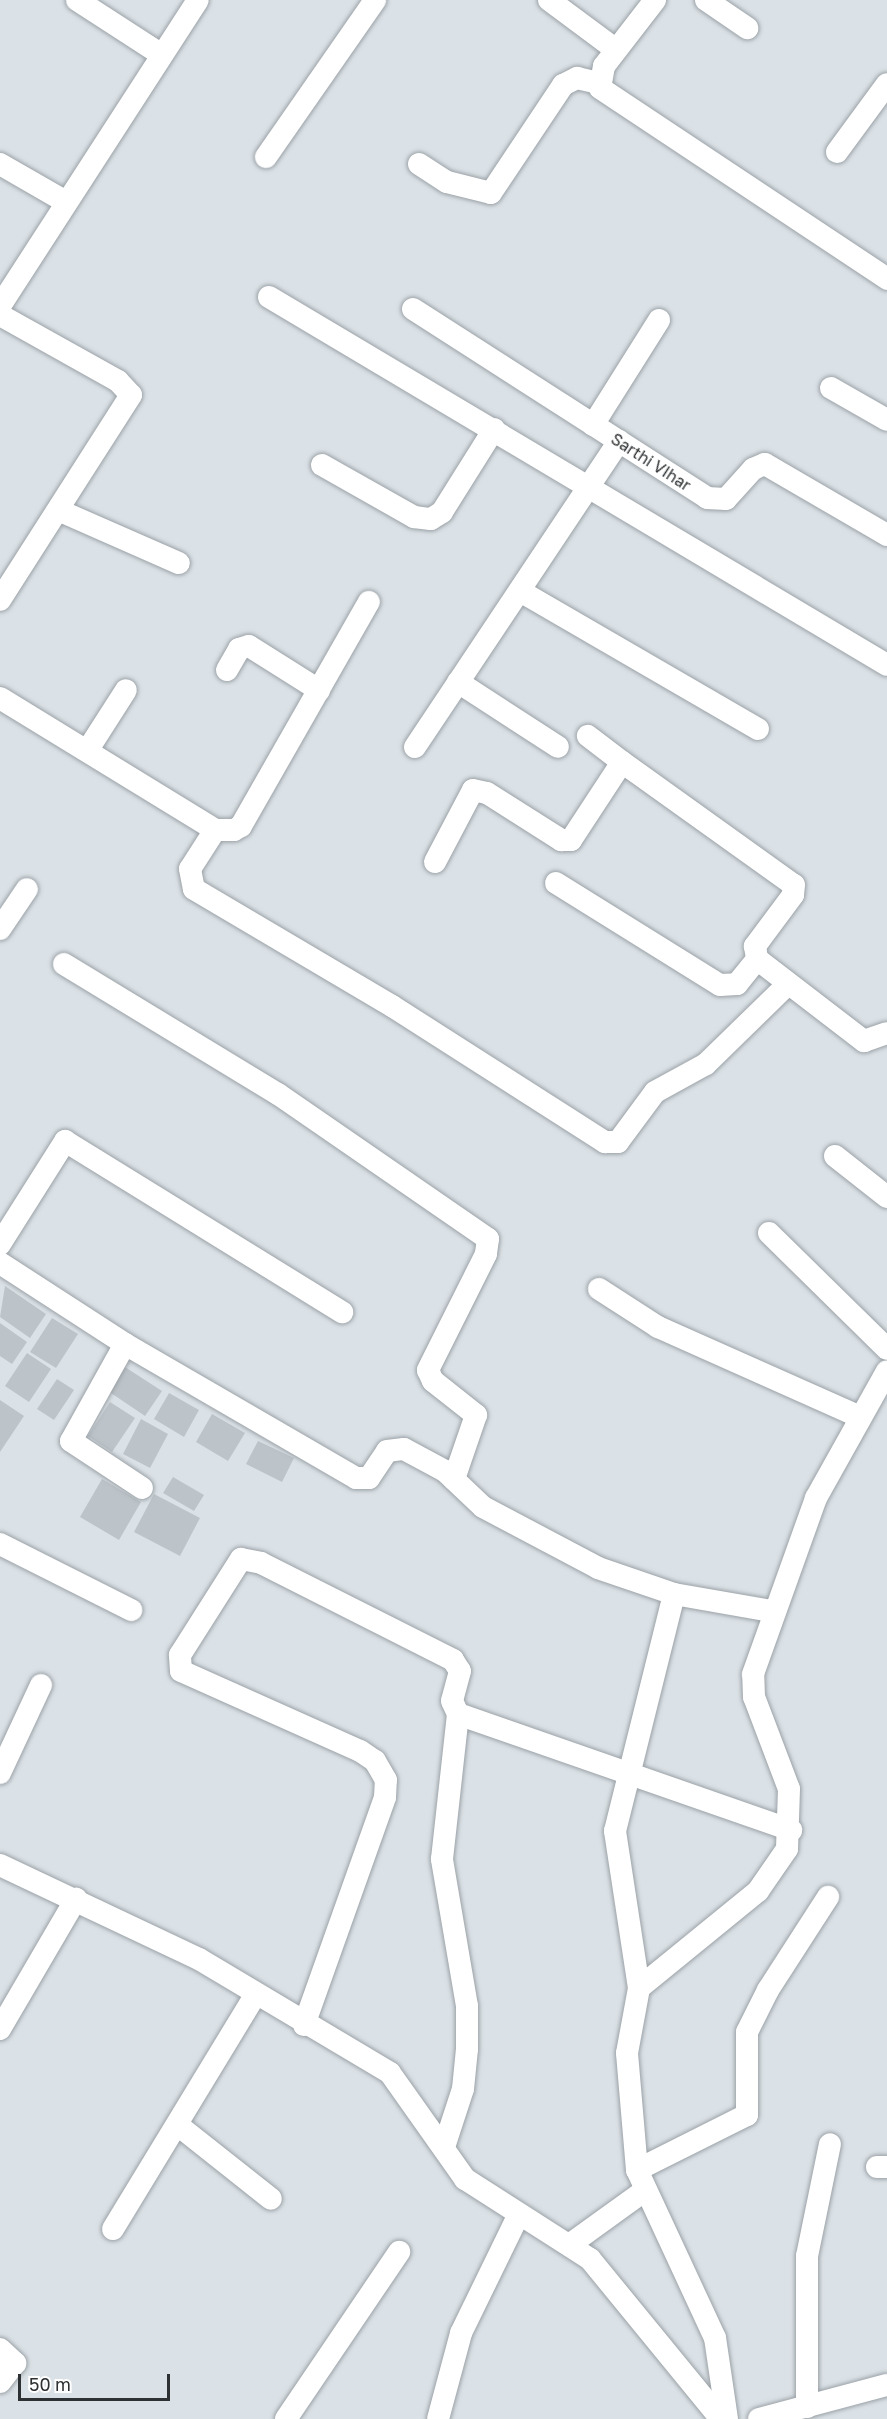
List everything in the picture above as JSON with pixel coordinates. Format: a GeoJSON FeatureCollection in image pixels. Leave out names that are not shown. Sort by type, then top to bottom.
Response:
{"type":"FeatureCollection","features":[{"type":"Feature","properties":{"kind":"street"},"geometry":{"type":"LineString","coordinates":[[77,0],[159,53]]}},
{"type":"Feature","properties":{"kind":"street"},"geometry":{"type":"LineString","coordinates":[[0,306],[159,53],[198,0]]}},
{"type":"Feature","properties":{"kind":"street"},"geometry":{"type":"LineString","coordinates":[[266,157],[375,0]]}},
{"type":"Feature","properties":{"kind":"street"},"geometry":{"type":"LineString","coordinates":[[549,0],[615,49]]}},
{"type":"Feature","properties":{"kind":"street"},"geometry":{"type":"LineString","coordinates":[[598,83],[615,49],[655,0]]}},
{"type":"Feature","properties":{"kind":"street"},"geometry":{"type":"LineString","coordinates":[[706,0],[747,28]]}},
{"type":"Feature","properties":{"kind":"street"},"geometry":{"type":"LineString","coordinates":[[419,164],[447,182],[491,193],[563,86],[577,78],[598,83],[779,211],[887,279]]}},
{"type":"Feature","properties":{"kind":"street"},"geometry":{"type":"LineString","coordinates":[[837,152],[887,84]]}},
{"type":"Feature","properties":{"kind":"street"},"geometry":{"type":"LineString","coordinates":[[0,164],[66,202]]}},
{"type":"Feature","properties":{"kind":"street"},"geometry":{"type":"LineString","coordinates":[[269,297],[590,484],[887,665]]}},
{"type":"Feature","properties":{"kind":"street","name":"Sarthi VIhar"},"geometry":{"type":"LineString","coordinates":[[413,309],[716,501],[733,495],[759,465],[770,465],[887,536]]}},
{"type":"Feature","properties":{"kind":"street"},"geometry":{"type":"LineString","coordinates":[[0,315],[118,381],[131,395],[0,600]]}},
{"type":"Feature","properties":{"kind":"street"},"geometry":{"type":"LineString","coordinates":[[593,425],[659,320]]}},
{"type":"Feature","properties":{"kind":"street"},"geometry":{"type":"LineString","coordinates":[[831,388],[887,420]]}},
{"type":"Feature","properties":{"kind":"street"},"geometry":{"type":"LineString","coordinates":[[322,465],[414,517],[431,519],[442,512],[494,429]]}},
{"type":"Feature","properties":{"kind":"street"},"geometry":{"type":"LineString","coordinates":[[415,747],[619,441]]}},
{"type":"Feature","properties":{"kind":"street"},"geometry":{"type":"LineString","coordinates":[[58,510],[179,563]]}},
{"type":"Feature","properties":{"kind":"street"},"geometry":{"type":"LineString","coordinates":[[520,591],[758,729]]}},
{"type":"Feature","properties":{"kind":"street"},"geometry":{"type":"LineString","coordinates":[[0,698],[214,830],[241,826],[369,602]]}},
{"type":"Feature","properties":{"kind":"street"},"geometry":{"type":"LineString","coordinates":[[227,670],[239,649],[249,646],[319,690]]}},
{"type":"Feature","properties":{"kind":"street"},"geometry":{"type":"LineString","coordinates":[[458,682],[558,747]]}},
{"type":"Feature","properties":{"kind":"street"},"geometry":{"type":"LineString","coordinates":[[87,751],[126,690]]}},
{"type":"Feature","properties":{"kind":"street"},"geometry":{"type":"LineString","coordinates":[[588,736],[794,885],[793,895],[755,946],[757,959],[864,1041],[887,1033]]}},
{"type":"Feature","properties":{"kind":"street"},"geometry":{"type":"LineString","coordinates":[[435,862],[473,790],[487,793],[566,841],[575,836],[622,762]]}},
{"type":"Feature","properties":{"kind":"street"},"geometry":{"type":"LineString","coordinates":[[214,830],[190,869],[194,889],[392,1006],[605,1142],[618,1142],[655,1092],[706,1064],[788,984]]}},
{"type":"Feature","properties":{"kind":"street"},"geometry":{"type":"LineString","coordinates":[[556,883],[720,985],[737,984],[757,959]]}},
{"type":"Feature","properties":{"kind":"street"},"geometry":{"type":"LineString","coordinates":[[0,929],[27,889]]}},
{"type":"Feature","properties":{"kind":"street"},"geometry":{"type":"LineString","coordinates":[[64,964],[278,1094],[488,1239],[486,1254],[428,1370],[433,1381],[476,1415],[454,1479]]}},
{"type":"Feature","properties":{"kind":"street"},"geometry":{"type":"LineString","coordinates":[[0,1244],[65,1141],[342,1312]]}},
{"type":"Feature","properties":{"kind":"street"},"geometry":{"type":"LineString","coordinates":[[834,1156],[887,1197]]}},
{"type":"Feature","properties":{"kind":"street"},"geometry":{"type":"LineString","coordinates":[[769,1233],[887,1348]]}},
{"type":"Feature","properties":{"kind":"street"},"geometry":{"type":"LineString","coordinates":[[0,1263],[125,1344],[356,1478],[369,1478],[387,1451],[398,1447],[454,1479],[483,1507],[598,1568],[674,1594],[771,1611]]}},
{"type":"Feature","properties":{"kind":"street"},"geometry":{"type":"LineString","coordinates":[[598,1289],[658,1327],[860,1417]]}},
{"type":"Feature","properties":{"kind":"street"},"geometry":{"type":"LineString","coordinates":[[125,1344],[71,1441],[142,1488]]}},
{"type":"Feature","properties":{"kind":"street"},"geometry":{"type":"LineString","coordinates":[[639,1988],[758,1891],[787,1849],[791,1830],[789,1790],[751,1684],[771,1611],[816,1498],[887,1371]]}},
{"type":"Feature","properties":{"kind":"street"},"geometry":{"type":"LineString","coordinates":[[0,1544],[131,1610]]}},
{"type":"Feature","properties":{"kind":"street"},"geometry":{"type":"LineString","coordinates":[[304,2025],[385,1797],[386,1780],[375,1761],[360,1751],[181,1671],[180,1655],[232,1568],[241,1560],[252,1559],[453,1660],[460,1671],[452,1701],[458,1714],[442,1859],[467,2006],[468,2049],[463,2089],[444,2147]]}},
{"type":"Feature","properties":{"kind":"street"},"geometry":{"type":"LineString","coordinates":[[674,1594],[615,1831],[639,1988],[626,2083],[637,2170],[644,2191],[715,2338],[727,2419]]}},
{"type":"Feature","properties":{"kind":"street"},"geometry":{"type":"LineString","coordinates":[[0,1773],[41,1685]]}},
{"type":"Feature","properties":{"kind":"street"},"geometry":{"type":"LineString","coordinates":[[458,1714],[629,1776],[791,1830]]}},
{"type":"Feature","properties":{"kind":"street"},"geometry":{"type":"LineString","coordinates":[[0,1865],[199,1959],[304,2025],[390,2073],[465,2179],[518,2216],[572,2243],[603,2272],[721,2419]]}},
{"type":"Feature","properties":{"kind":"street"},"geometry":{"type":"LineString","coordinates":[[637,2170],[747,2115],[747,2032],[768,1989],[828,1897]]}},
{"type":"Feature","properties":{"kind":"street"},"geometry":{"type":"LineString","coordinates":[[0,2029],[76,1899]]}},
{"type":"Feature","properties":{"kind":"street"},"geometry":{"type":"LineString","coordinates":[[113,2229],[179,2126],[255,1995]]}},
{"type":"Feature","properties":{"kind":"street"},"geometry":{"type":"LineString","coordinates":[[179,2126],[271,2199]]}},
{"type":"Feature","properties":{"kind":"street"},"geometry":{"type":"LineString","coordinates":[[807,2407],[806,2264],[830,2144]]}},
{"type":"Feature","properties":{"kind":"street"},"geometry":{"type":"LineString","coordinates":[[572,2243],[644,2191]]}},
{"type":"Feature","properties":{"kind":"street"},"geometry":{"type":"LineString","coordinates":[[438,2419],[461,2333],[518,2216]]}},
{"type":"Feature","properties":{"kind":"street"},"geometry":{"type":"LineString","coordinates":[[286,2419],[399,2252]]}},
{"type":"Feature","properties":{"kind":"street"},"geometry":{"type":"LineString","coordinates":[[0,2349],[15,2367],[0,2382]]}},
{"type":"Feature","properties":{"kind":"street"},"geometry":{"type":"LineString","coordinates":[[759,2419],[887,2385]]}},
{"type":"Feature","properties":{"kind":"building"},"geometry":{"type":"Polygon","coordinates":[[[5,1286],[46,1314],[30,1338],[0,1317],[5,1286]]]}},
{"type":"Feature","properties":{"kind":"building"},"geometry":{"type":"Polygon","coordinates":[[[52,1318],[78,1334],[56,1368],[30,1352],[52,1318]]]}},
{"type":"Feature","properties":{"kind":"building"},"geometry":{"type":"Polygon","coordinates":[[[0,1323],[27,1342],[12,1364],[0,1356],[0,1323]]]}},
{"type":"Feature","properties":{"kind":"building"},"geometry":{"type":"Polygon","coordinates":[[[27,1353],[51,1369],[29,1402],[5,1386],[27,1353]]]}},
{"type":"Feature","properties":{"kind":"building"},"geometry":{"type":"Polygon","coordinates":[[[125,1367],[162,1391],[145,1416],[108,1391],[125,1367]]]}},
{"type":"Feature","properties":{"kind":"building"},"geometry":{"type":"Polygon","coordinates":[[[57,1379],[74,1390],[54,1420],[37,1409],[57,1379]]]}},
{"type":"Feature","properties":{"kind":"building"},"geometry":{"type":"Polygon","coordinates":[[[169,1393],[199,1410],[184,1437],[154,1419],[169,1393]]]}},
{"type":"Feature","properties":{"kind":"building"},"geometry":{"type":"Polygon","coordinates":[[[0,1400],[24,1416],[0,1452],[0,1400]]]}},
{"type":"Feature","properties":{"kind":"building"},"geometry":{"type":"Polygon","coordinates":[[[110,1402],[135,1418],[112,1452],[88,1436],[110,1402]]]}},
{"type":"Feature","properties":{"kind":"building"},"geometry":{"type":"Polygon","coordinates":[[[212,1414],[245,1433],[228,1461],[196,1442],[212,1414]]]}},
{"type":"Feature","properties":{"kind":"building"},"geometry":{"type":"Polygon","coordinates":[[[141,1419],[168,1434],[150,1468],[123,1454],[141,1419]]]}},
{"type":"Feature","properties":{"kind":"building"},"geometry":{"type":"Polygon","coordinates":[[[258,1441],[294,1458],[282,1482],[246,1464],[258,1441]]]}},
{"type":"Feature","properties":{"kind":"building"},"geometry":{"type":"Polygon","coordinates":[[[173,1477],[204,1495],[194,1511],[163,1493],[173,1477]]]}},
{"type":"Feature","properties":{"kind":"building"},"geometry":{"type":"Polygon","coordinates":[[[102,1479],[141,1502],[119,1540],[80,1517],[102,1479]]]}},
{"type":"Feature","properties":{"kind":"building"},"geometry":{"type":"Polygon","coordinates":[[[154,1494],[200,1518],[180,1556],[134,1532],[154,1494]]]}}]}
